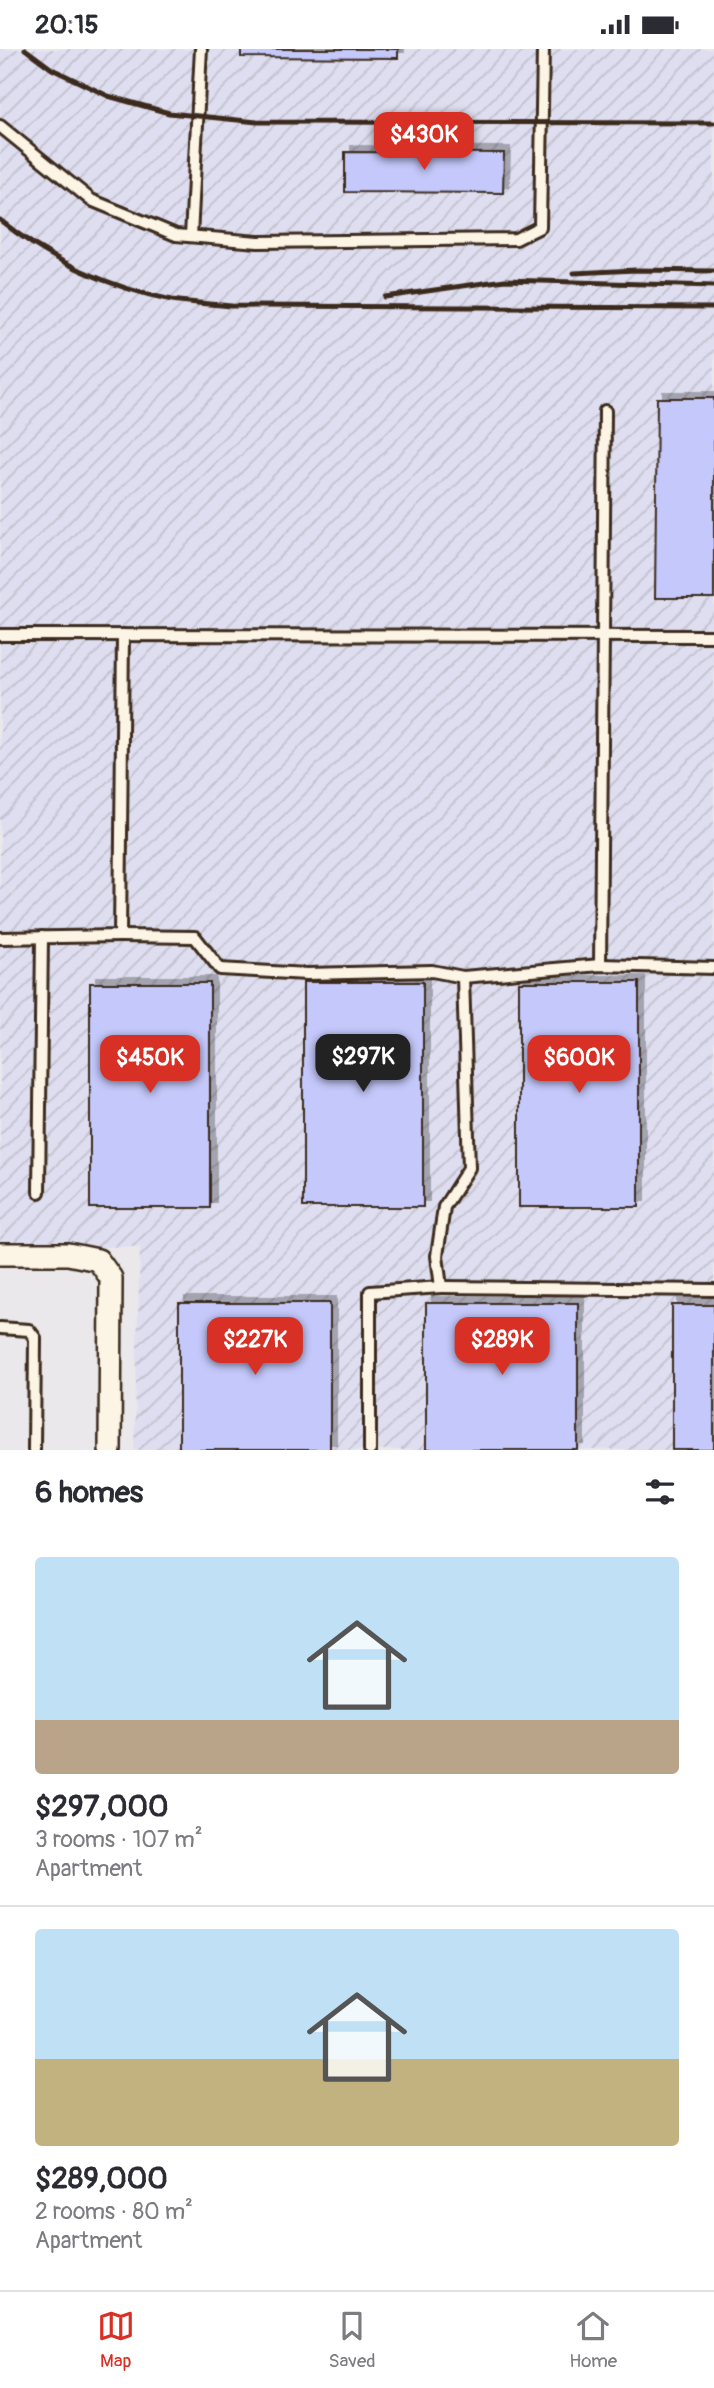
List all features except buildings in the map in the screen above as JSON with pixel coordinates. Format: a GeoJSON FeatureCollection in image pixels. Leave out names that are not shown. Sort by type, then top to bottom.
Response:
{"type":"FeatureCollection","features":[{"type":"Feature","properties":{"kind":"street"},"geometry":{"type":"LineString","coordinates":[[0,1254],[68,1254],[98,1260],[111,1278],[110,1450]]}},
{"type":"Feature","properties":{"kind":"lane"},"geometry":{"type":"LineString","coordinates":[[191,236],[201,49]]}},
{"type":"Feature","properties":{"kind":"lane"},"geometry":{"type":"LineString","coordinates":[[0,126],[91,200],[176,235],[258,242],[516,239],[540,227],[543,49]]}},
{"type":"Feature","properties":{"kind":"lane"},"geometry":{"type":"LineString","coordinates":[[600,965],[605,411]]}},
{"type":"Feature","properties":{"kind":"lane"},"geometry":{"type":"LineString","coordinates":[[0,635],[714,636]]}},
{"type":"Feature","properties":{"kind":"lane"},"geometry":{"type":"LineString","coordinates":[[120,936],[123,635]]}},
{"type":"Feature","properties":{"kind":"lane"},"geometry":{"type":"LineString","coordinates":[[39,1192],[43,937]]}},
{"type":"Feature","properties":{"kind":"lane"},"geometry":{"type":"LineString","coordinates":[[0,938],[195,937],[220,969],[307,974],[432,971],[463,977],[600,965],[714,968]]}},
{"type":"Feature","properties":{"kind":"lane"},"geometry":{"type":"LineString","coordinates":[[441,1287],[437,1256],[444,1207],[469,1168],[463,977]]}},
{"type":"Feature","properties":{"kind":"lane"},"geometry":{"type":"LineString","coordinates":[[370,1450],[370,1292],[441,1287],[714,1290]]}},
{"type":"Feature","properties":{"kind":"lane"},"geometry":{"type":"LineString","coordinates":[[0,1328],[29,1330],[35,1338],[34,1450]]}},
{"type":"Feature","properties":{"kind":"shaded area"},"geometry":{"type":"Polygon","coordinates":[[[0,49],[714,49],[714,1450],[134,1450],[140,1247],[0,1246],[0,49]]]}},
{"type":"Feature","properties":{"kind":"railway"},"geometry":{"type":"LineString","coordinates":[[25,49],[52,69],[108,96],[169,113],[257,122],[714,123]]}},
{"type":"Feature","properties":{"kind":"railway"},"geometry":{"type":"LineString","coordinates":[[0,220],[39,248],[81,271],[126,288],[179,301],[232,306],[714,308]]}},
{"type":"Feature","properties":{"kind":"railway"},"geometry":{"type":"LineString","coordinates":[[574,273],[636,270],[714,271]]}},
{"type":"Feature","properties":{"kind":"railway"},"geometry":{"type":"LineString","coordinates":[[385,297],[505,280],[714,286]]}}]}
